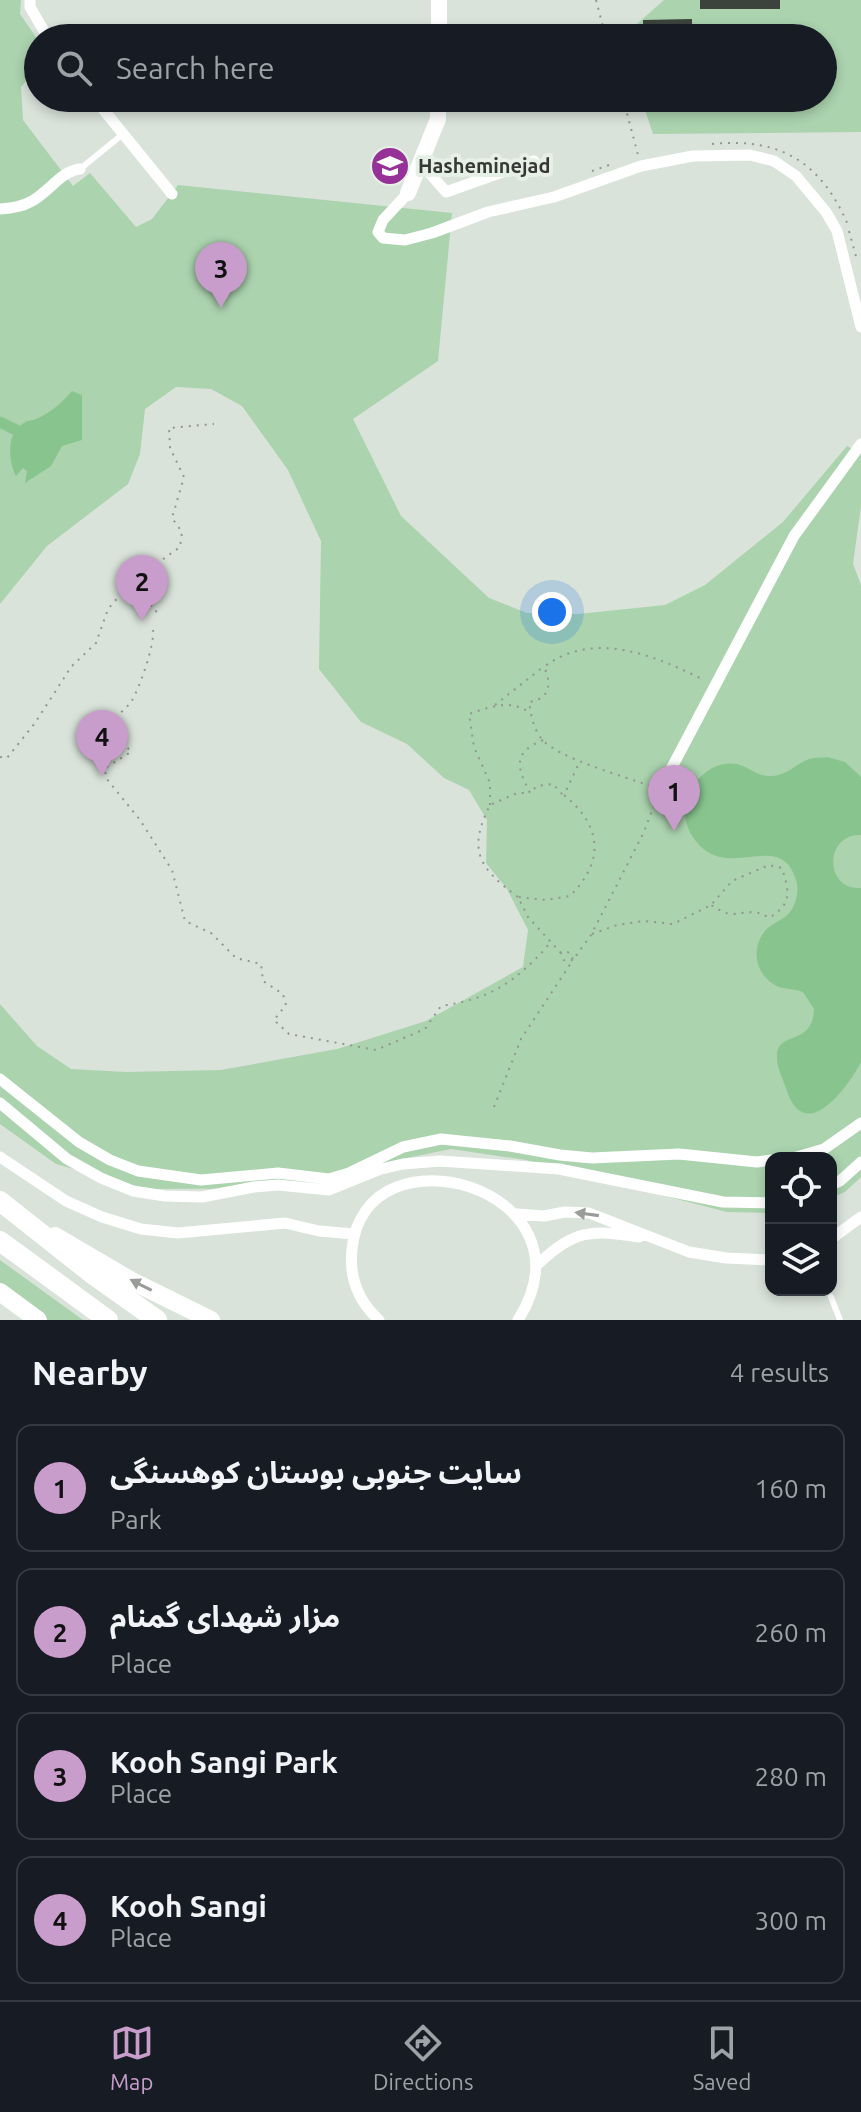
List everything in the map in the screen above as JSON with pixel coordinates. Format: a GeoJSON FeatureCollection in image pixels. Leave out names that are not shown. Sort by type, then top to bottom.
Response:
{"type":"FeatureCollection","features":[{"type":"Feature","properties":{"kind":"highway"},"geometry":{"type":"LineString","coordinates":[[0,1201],[91,1273],[157,1320]]}},
{"type":"Feature","properties":{"kind":"highway"},"geometry":{"type":"LineString","coordinates":[[0,1241],[108,1320]]}},
{"type":"Feature","properties":{"kind":"main road"},"geometry":{"type":"LineString","coordinates":[[20,1215],[130,1280],[211,1320]]}},
{"type":"Feature","properties":{"kind":"main road"},"geometry":{"type":"LineString","coordinates":[[0,1292],[38,1320]]}},
{"type":"Feature","properties":{"kind":"main road"},"geometry":{"type":"LineString","coordinates":[[173,1301],[227,1320]]}},
{"type":"Feature","properties":{"kind":"street"},"geometry":{"type":"LineString","coordinates":[[439,0],[439,24]]}},
{"type":"Feature","properties":{"kind":"street"},"geometry":{"type":"LineString","coordinates":[[30,4],[41,24]]}},
{"type":"Feature","properties":{"kind":"street"},"geometry":{"type":"LineString","coordinates":[[105,112],[172,194]]}},
{"type":"Feature","properties":{"kind":"street"},"geometry":{"type":"LineString","coordinates":[[438,112],[438,119],[408,193],[383,220],[378,232],[383,238],[405,240],[432,233],[488,212],[554,197],[641,166],[693,156],[750,155],[774,161],[796,176],[826,212],[837,231],[861,327]]}},
{"type":"Feature","properties":{"kind":"street"},"geometry":{"type":"LineString","coordinates":[[420,162],[446,192],[534,161]]}},
{"type":"Feature","properties":{"kind":"street"},"geometry":{"type":"LineString","coordinates":[[0,209],[15,208],[32,201],[69,170],[80,169]]}},
{"type":"Feature","properties":{"kind":"street"},"geometry":{"type":"LineString","coordinates":[[660,790],[794,536],[861,444]]}},
{"type":"Feature","properties":{"kind":"street"},"geometry":{"type":"LineString","coordinates":[[0,1079],[79,1142],[110,1160],[138,1171],[201,1180],[278,1173],[329,1179],[349,1173],[403,1147],[441,1139],[592,1158],[679,1154],[765,1161]]}},
{"type":"Feature","properties":{"kind":"street"},"geometry":{"type":"LineString","coordinates":[[0,1103],[67,1159],[133,1191],[165,1196],[202,1197],[278,1185],[329,1190],[381,1169],[440,1161],[559,1169],[723,1202],[765,1203]]}},
{"type":"Feature","properties":{"kind":"street"},"geometry":{"type":"LineString","coordinates":[[814,1152],[824,1149],[861,1123]]}},
{"type":"Feature","properties":{"kind":"street"},"geometry":{"type":"LineString","coordinates":[[0,1157],[66,1201],[141,1229],[178,1233],[285,1223],[319,1231],[354,1234]]}},
{"type":"Feature","properties":{"kind":"street"},"geometry":{"type":"LineString","coordinates":[[837,1181],[861,1162]]}},
{"type":"Feature","properties":{"kind":"street"},"geometry":{"type":"LineString","coordinates":[[379,1320],[359,1295],[353,1277],[354,1234],[372,1203],[387,1191],[409,1181],[440,1180],[471,1188],[499,1201],[517,1214],[530,1237],[538,1264],[531,1295],[518,1320]]}},
{"type":"Feature","properties":{"kind":"street"},"geometry":{"type":"LineString","coordinates":[[517,1214],[589,1213],[689,1252],[765,1260]]}},
{"type":"Feature","properties":{"kind":"street"},"geometry":{"type":"LineString","coordinates":[[837,1235],[861,1217]]}},
{"type":"Feature","properties":{"kind":"street"},"geometry":{"type":"LineString","coordinates":[[538,1264],[556,1246],[575,1236],[602,1232],[653,1239]]}},
{"type":"Feature","properties":{"kind":"lane"},"geometry":{"type":"LineString","coordinates":[[80,169],[123,134]]}},
{"type":"Feature","properties":{"kind":"lane"},"geometry":{"type":"LineString","coordinates":[[831,1297],[840,1320]]}},
{"type":"Feature","properties":{"kind":"path"},"geometry":{"type":"LineString","coordinates":[[596,0],[602,24]]}},
{"type":"Feature","properties":{"kind":"path"},"geometry":{"type":"LineString","coordinates":[[627,112],[639,158],[644,158]]}},
{"type":"Feature","properties":{"kind":"path"},"geometry":{"type":"LineString","coordinates":[[705,145],[751,142],[798,158],[833,194],[847,223],[857,260]]}},
{"type":"Feature","properties":{"kind":"path"},"geometry":{"type":"LineString","coordinates":[[581,175],[618,163]]}},
{"type":"Feature","properties":{"kind":"path"},"geometry":{"type":"LineString","coordinates":[[0,757],[7,758],[35,723],[71,667],[96,643],[108,609],[131,582],[180,547],[182,532],[172,518],[184,477],[170,448],[169,428],[214,424]]}},
{"type":"Feature","properties":{"kind":"path"},"geometry":{"type":"LineString","coordinates":[[131,582],[138,588],[138,598],[154,607],[158,615]]}},
{"type":"Feature","properties":{"kind":"path"},"geometry":{"type":"LineString","coordinates":[[153,630],[154,637],[143,676],[132,700],[110,726],[131,752],[105,768],[106,778],[124,798],[172,870],[185,921],[211,933],[236,958],[261,964],[263,981],[283,994],[286,1005],[274,1020],[289,1034],[376,1050],[425,1029],[441,1006],[472,1001],[518,978],[549,941]]}},
{"type":"Feature","properties":{"kind":"path"},"geometry":{"type":"LineString","coordinates":[[492,707],[544,667],[569,653],[604,648],[641,652],[661,658],[716,686]]}},
{"type":"Feature","properties":{"kind":"path"},"geometry":{"type":"LineString","coordinates":[[494,1107],[521,1039],[591,935],[644,832],[660,790],[550,747],[543,740],[529,702],[543,698],[547,692],[549,677],[544,667]]}},
{"type":"Feature","properties":{"kind":"path"},"geometry":{"type":"LineString","coordinates":[[531,713],[507,704],[469,714],[474,747],[490,783],[490,805],[478,835],[478,857],[489,875],[518,897],[528,917],[561,953],[562,958],[565,961],[573,960]]}},
{"type":"Feature","properties":{"kind":"path"},"geometry":{"type":"LineString","coordinates":[[530,793],[520,772],[519,758],[529,745],[543,740]]}},
{"type":"Feature","properties":{"kind":"path"},"geometry":{"type":"LineString","coordinates":[[564,795],[581,760]]}},
{"type":"Feature","properties":{"kind":"path"},"geometry":{"type":"LineString","coordinates":[[490,805],[517,793],[530,793],[537,786],[553,784],[581,811],[596,839],[587,873],[570,896],[556,900],[518,897]]}},
{"type":"Feature","properties":{"kind":"path"},"geometry":{"type":"LineString","coordinates":[[591,935],[617,925],[644,921],[673,924],[711,905],[732,881],[769,865],[782,868],[788,898],[782,910],[769,918],[762,913],[744,911],[727,914],[711,905]]}},
{"type":"Feature","properties":{"kind":"path"},"geometry":{"type":"LineString","coordinates":[[561,953],[566,951],[573,960]]}},
{"type":"Feature","properties":{"kind":"shaded area"},"geometry":{"type":"Polygon","coordinates":[[[0,0],[21,0],[20,14],[27,24],[24,24],[24,83],[21,87],[23,120],[73,186],[90,173],[136,227],[152,219],[178,185],[452,213],[438,361],[353,419],[401,516],[489,598],[527,613],[578,614],[665,605],[705,585],[783,522],[847,446],[861,453],[861,506],[853,564],[861,585],[861,1177],[837,1195],[837,1152],[765,1152],[765,1213],[727,1212],[526,1160],[451,1149],[392,1161],[330,1188],[145,1189],[56,1164],[0,1124],[0,1004],[37,1046],[71,1069],[126,1072],[221,1070],[337,1049],[426,1021],[523,967],[528,930],[507,889],[486,863],[487,820],[469,790],[444,778],[407,744],[361,722],[319,669],[321,541],[288,470],[242,406],[211,389],[176,387],[145,409],[140,454],[128,484],[47,546],[0,604],[0,0]]]}},
{"type":"Feature","properties":{"kind":"shaded area"},"geometry":{"type":"Polygon","coordinates":[[[664,0],[861,0],[861,132],[653,134],[646,112],[837,112],[837,24],[637,24],[664,0]]]}},
{"type":"Feature","properties":{"kind":"shaded area"},"geometry":{"type":"Polygon","coordinates":[[[72,391],[82,395],[82,440],[62,446],[51,466],[25,483],[27,471],[23,468],[16,476],[11,463],[10,447],[14,433],[25,422],[51,411],[72,391]]]}},
{"type":"Feature","properties":{"kind":"shaded area"},"geometry":{"type":"Polygon","coordinates":[[[827,757],[845,762],[861,777],[861,835],[849,837],[840,843],[833,862],[840,880],[849,886],[861,888],[861,1062],[836,1098],[814,1113],[803,1113],[794,1105],[777,1058],[782,1044],[808,1029],[814,1009],[803,992],[771,982],[761,971],[757,954],[765,931],[794,906],[796,880],[788,864],[777,857],[719,857],[704,850],[689,830],[685,808],[695,783],[716,766],[734,764],[771,776],[786,772],[809,759],[827,757]]]}},
{"type":"Feature","properties":{"kind":"shaded area"},"geometry":{"type":"Polygon","coordinates":[[[0,1260],[83,1320],[47,1320],[0,1286],[0,1260]]]}},
{"type":"Feature","properties":{"kind":"building"},"geometry":{"type":"Polygon","coordinates":[[[700,0],[780,0],[780,9],[700,9],[700,0]]]}},
{"type":"Feature","properties":{"kind":"building"},"geometry":{"type":"Polygon","coordinates":[[[692,19],[692,24],[643,24],[643,20],[692,19]]]}},
{"type":"Feature","properties":{"kind":"waterway"},"geometry":{"type":"LineString","coordinates":[[0,422],[16,430]]}},
{"type":"Feature","properties":{"kind":"place","name":"Hasheminejad"},"geometry":{"type":"Point","coordinates":[390,166]}},
{"type":"Feature","properties":{"kind":"place","name":"Kooh Sangi Park"},"geometry":{"type":"Point","coordinates":[221,308]}},
{"type":"Feature","properties":{"kind":"place","name":"مزار شهدای گمنام"},"geometry":{"type":"Point","coordinates":[142,621]}},
{"type":"Feature","properties":{"kind":"place","name":"Kooh Sangi"},"geometry":{"type":"Point","coordinates":[102,776]}},
{"type":"Feature","properties":{"kind":"place","name":"سایت جنوبی بوستان کوهسنگی"},"geometry":{"type":"Point","coordinates":[674,831]}}]}
